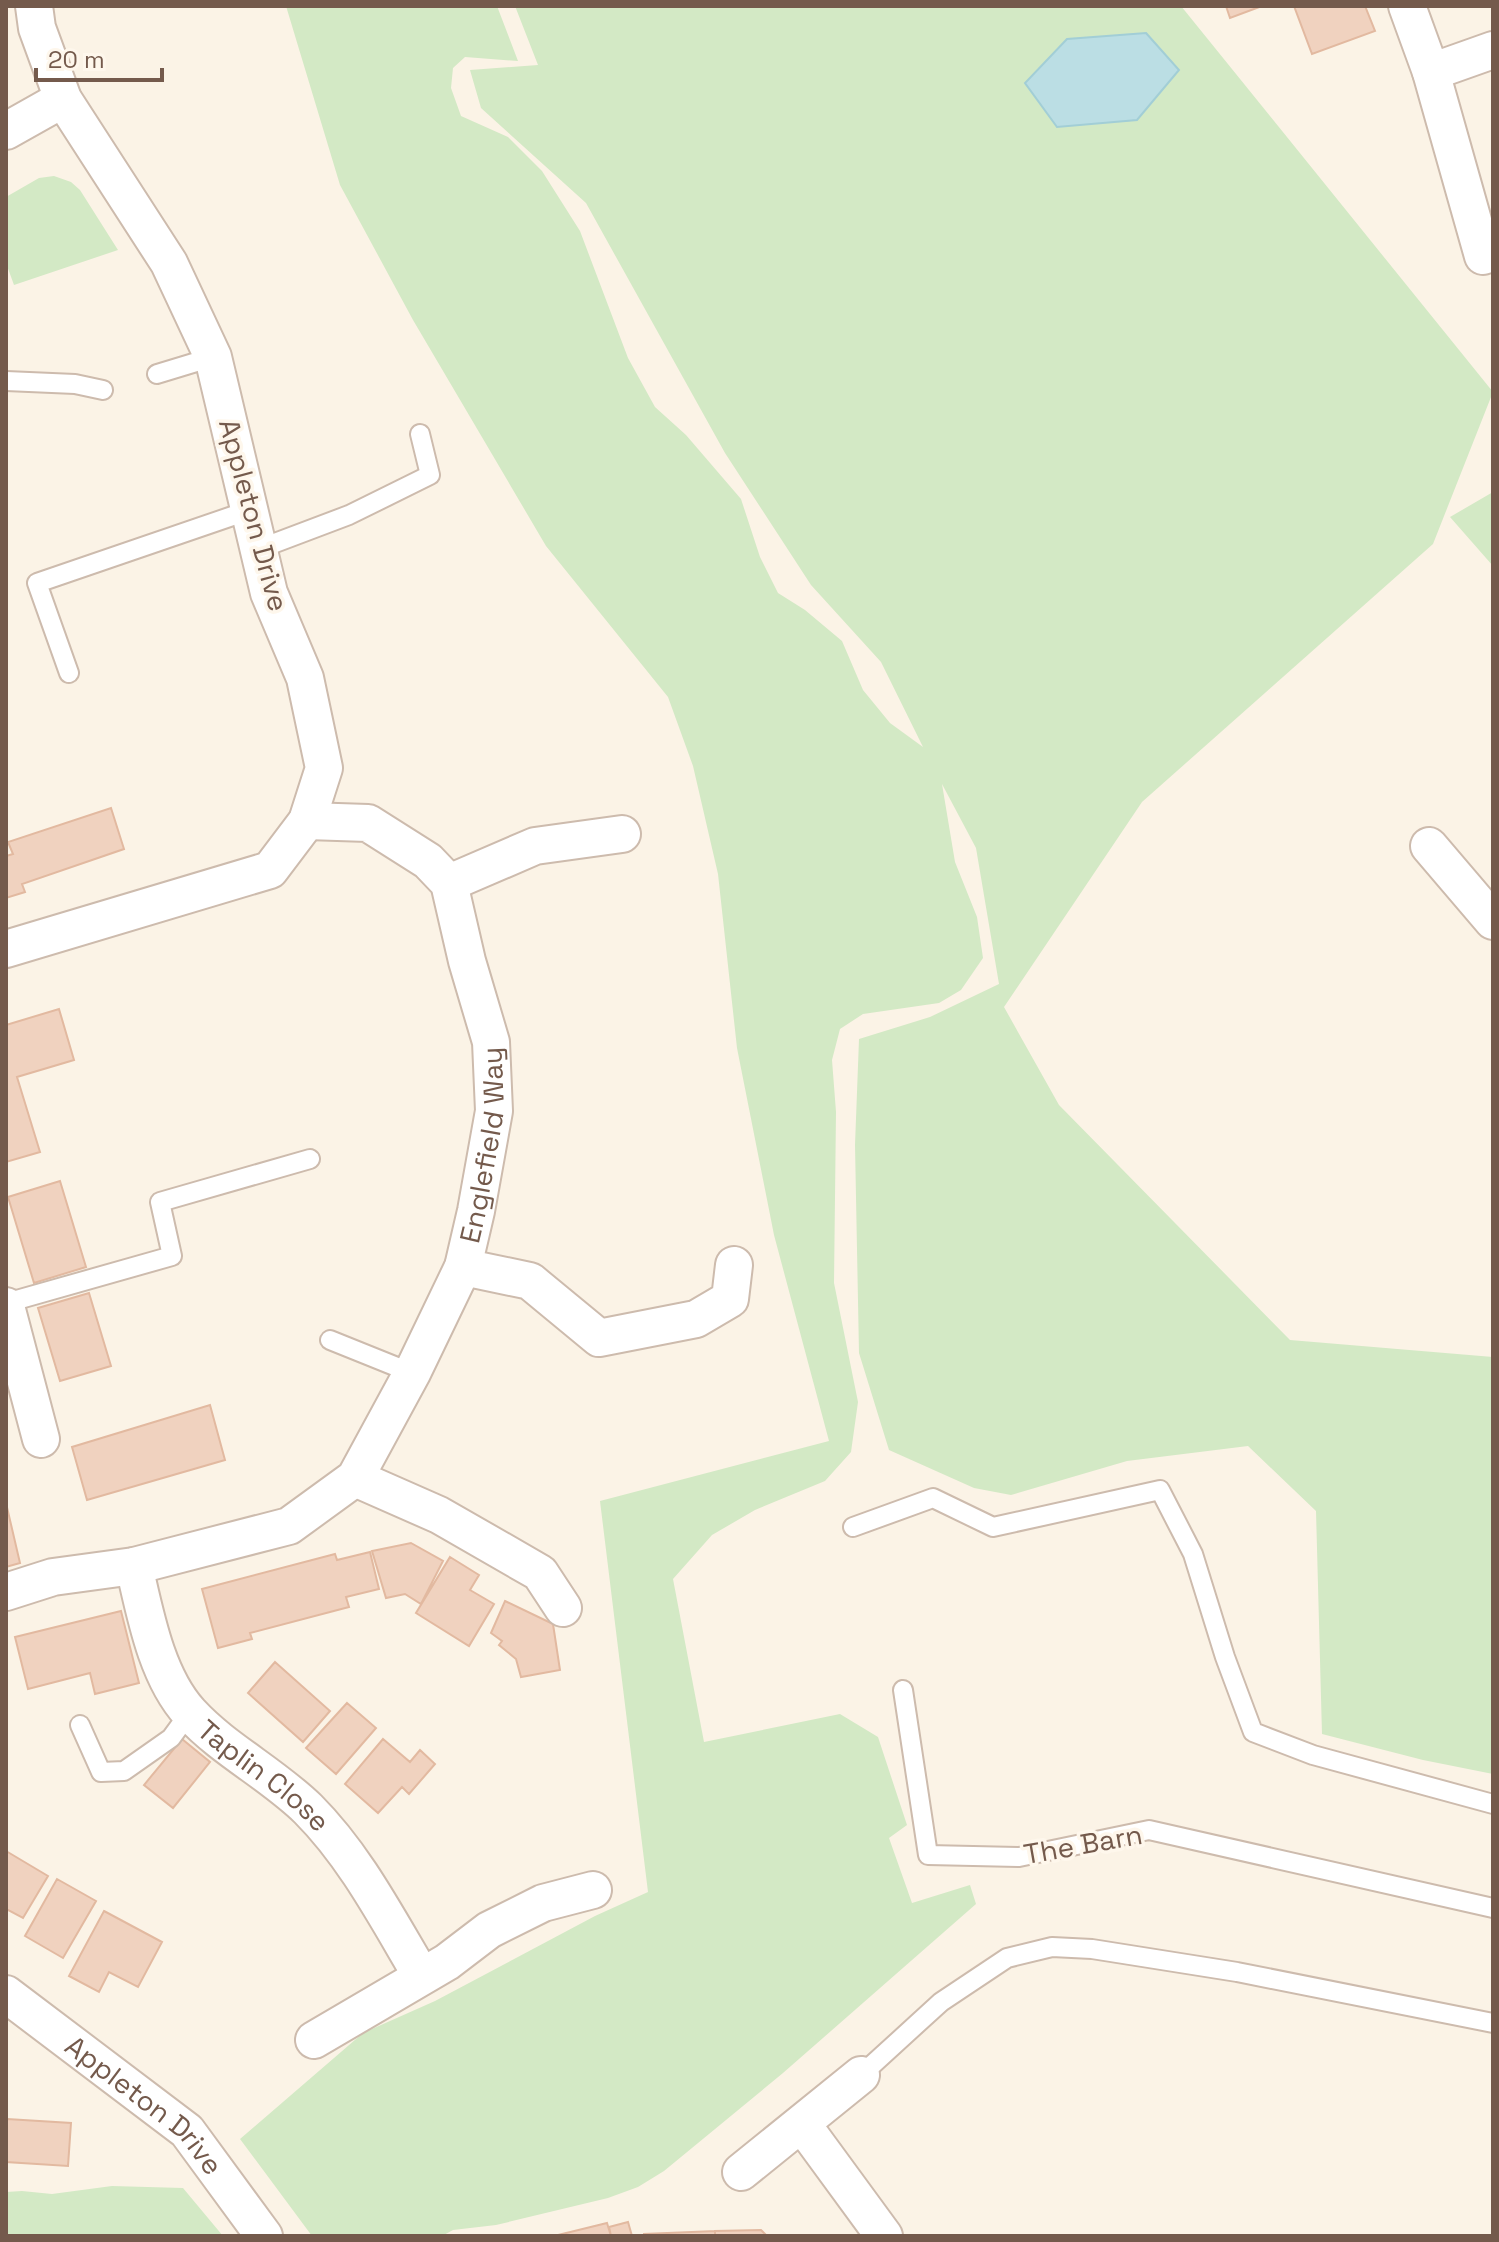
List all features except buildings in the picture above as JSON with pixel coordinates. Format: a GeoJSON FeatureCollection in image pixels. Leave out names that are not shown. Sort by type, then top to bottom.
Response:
{"type":"FeatureCollection","features":[{"type":"Feature","properties":{"kind":"street","name":"Appleton Drive"},"geometry":{"type":"LineString","coordinates":[[6,949],[270,870],[307,821],[324,768],[305,678],[269,593],[213,357],[169,263],[63,99],[37,28],[34,6]]}},
{"type":"Feature","properties":{"kind":"street"},"geometry":{"type":"LineString","coordinates":[[1407,6],[1431,72],[1483,256]]}},
{"type":"Feature","properties":{"kind":"street"},"geometry":{"type":"LineString","coordinates":[[1431,72],[1493,50]]}},
{"type":"Feature","properties":{"kind":"street"},"geometry":{"type":"LineString","coordinates":[[6,131],[63,99]]}},
{"type":"Feature","properties":{"kind":"street"},"geometry":{"type":"LineString","coordinates":[[307,821],[368,823],[428,861],[449,883],[535,846],[622,834]]}},
{"type":"Feature","properties":{"kind":"street"},"geometry":{"type":"LineString","coordinates":[[1429,846],[1493,921]]}},
{"type":"Feature","properties":{"kind":"street","name":"Englefield Way"},"geometry":{"type":"LineString","coordinates":[[6,1592],[53,1577],[134,1566],[289,1526],[355,1478],[412,1373],[463,1267],[494,1111],[491,1042],[467,961],[449,883]]}},
{"type":"Feature","properties":{"kind":"street","name":"Englefield Way"},"geometry":{"type":"LineString","coordinates":[[463,1267],[530,1281],[599,1338],[696,1319],[730,1299],[734,1265]]}},
{"type":"Feature","properties":{"kind":"street"},"geometry":{"type":"LineString","coordinates":[[6,1305],[16,1388],[41,1439]]}},
{"type":"Feature","properties":{"kind":"street"},"geometry":{"type":"LineString","coordinates":[[355,1478],[439,1515],[540,1573],[563,1608]]}},
{"type":"Feature","properties":{"kind":"street","name":"Taplin Close"},"geometry":{"type":"LineString","coordinates":[[134,1566],[153,1641],[175,1693],[190,1712],[234,1751],[271,1776],[309,1810],[351,1860],[421,1975]]}},
{"type":"Feature","properties":{"kind":"street"},"geometry":{"type":"LineString","coordinates":[[314,2040],[447,1962],[489,1930],[543,1903],[593,1890]]}},
{"type":"Feature","properties":{"kind":"street","name":"Appleton Drive"},"geometry":{"type":"LineString","coordinates":[[6,1994],[187,2131],[264,2236]]}},
{"type":"Feature","properties":{"kind":"street"},"geometry":{"type":"LineString","coordinates":[[741,2172],[861,2075]]}},
{"type":"Feature","properties":{"kind":"street"},"geometry":{"type":"LineString","coordinates":[[802,2124],[884,2236]]}},
{"type":"Feature","properties":{"kind":"lane"},"geometry":{"type":"LineString","coordinates":[[157,374],[213,357]]}},
{"type":"Feature","properties":{"kind":"lane"},"geometry":{"type":"LineString","coordinates":[[6,381],[75,384],[103,390]]}},
{"type":"Feature","properties":{"kind":"lane"},"geometry":{"type":"LineString","coordinates":[[259,549],[349,515],[430,475],[420,434]]}},
{"type":"Feature","properties":{"kind":"lane"},"geometry":{"type":"LineString","coordinates":[[69,673],[37,583],[250,510]]}},
{"type":"Feature","properties":{"kind":"lane"},"geometry":{"type":"LineString","coordinates":[[6,1305],[172,1256],[160,1202],[310,1159]]}},
{"type":"Feature","properties":{"kind":"lane"},"geometry":{"type":"LineString","coordinates":[[330,1340],[412,1373]]}},
{"type":"Feature","properties":{"kind":"lane"},"geometry":{"type":"LineString","coordinates":[[853,1527],[933,1498],[993,1527],[1160,1490],[1193,1554],[1253,1732],[1313,1755],[1493,1804]]}},
{"type":"Feature","properties":{"kind":"lane","name":"The Barn"},"geometry":{"type":"LineString","coordinates":[[903,1690],[928,1855],[1019,1857],[1149,1830],[1493,1908]]}},
{"type":"Feature","properties":{"kind":"lane"},"geometry":{"type":"LineString","coordinates":[[80,1725],[101,1772],[124,1771],[171,1738],[190,1712]]}},
{"type":"Feature","properties":{"kind":"lane"},"geometry":{"type":"LineString","coordinates":[[861,2075],[954,1993],[1007,1958],[1052,1947],[1092,1949],[1237,1972],[1493,2023]]}},
{"type":"Feature","properties":{"kind":"green space"},"geometry":{"type":"Polygon","coordinates":[[[286,6],[497,6],[518,61],[465,57],[453,68],[451,88],[461,116],[508,137],[542,171],[580,231],[628,358],[655,407],[686,435],[741,499],[760,557],[778,593],[805,610],[842,641],[863,690],[890,723],[923,747],[881,662],[811,585],[725,453],[586,203],[481,108],[470,70],[538,65],[515,6],[1181,6],[1493,392],[1433,544],[1142,802],[1004,1007],[1059,1105],[1290,1340],[1493,1357],[1493,1774],[1322,1734],[1316,1511],[1248,1446],[1127,1461],[1011,1495],[974,1488],[889,1450],[859,1353],[855,1145],[859,1039],[930,1017],[999,984],[976,848],[942,784],[955,862],[977,917],[983,958],[961,990],[939,1003],[863,1014],[840,1029],[832,1060],[836,1112],[834,1283],[858,1402],[851,1452],[825,1481],[755,1510],[712,1535],[673,1579],[704,1742],[840,1714],[878,1737],[907,1825],[889,1838],[912,1903],[970,1885],[976,1904],[783,2073],[664,2171],[638,2187],[608,2198],[496,2225],[453,2230],[442,2236],[312,2236],[240,2139],[363,2033],[435,2001],[595,1916],[648,1892],[600,1501],[829,1441],[774,1235],[737,1048],[718,874],[693,766],[668,697],[546,546],[413,320],[340,185],[286,6]]]}},
{"type":"Feature","properties":{"kind":"green space"},"geometry":{"type":"Polygon","coordinates":[[[54,176],[71,182],[80,190],[118,250],[14,285],[6,263],[6,197],[39,178],[54,176]]]}},
{"type":"Feature","properties":{"kind":"green space"},"geometry":{"type":"Polygon","coordinates":[[[1493,492],[1493,566],[1450,517],[1493,492]]]}},
{"type":"Feature","properties":{"kind":"green space"},"geometry":{"type":"Polygon","coordinates":[[[112,2186],[183,2188],[223,2236],[6,2236],[6,2192],[52,2194],[112,2186]]]}},
{"type":"Feature","properties":{"kind":"water"},"geometry":{"type":"Polygon","coordinates":[[[1146,33],[1179,70],[1137,120],[1057,127],[1025,83],[1067,39],[1146,33]]]}}]}
